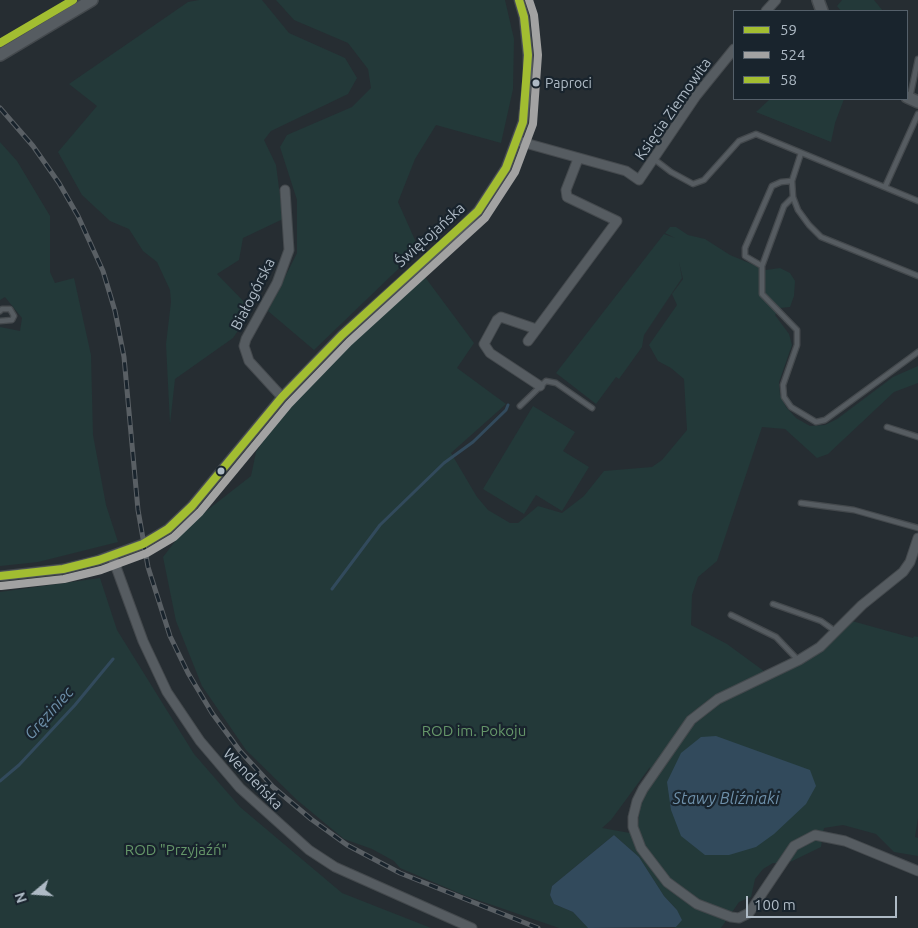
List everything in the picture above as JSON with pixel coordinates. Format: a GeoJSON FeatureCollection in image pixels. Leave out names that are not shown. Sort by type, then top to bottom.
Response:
{"type":"FeatureCollection","features":[{"type":"Feature","properties":{"kind":"street"},"geometry":{"type":"LineString","coordinates":[[0,55],[92,0]]}},
{"type":"Feature","properties":{"kind":"street","name":"Świętojańska"},"geometry":{"type":"LineString","coordinates":[[0,576],[63,568],[112,556],[145,543],[179,519],[282,397],[342,335],[467,222],[493,191],[506,168],[518,141],[523,122],[528,77],[527,37],[519,0]]}},
{"type":"Feature","properties":{"kind":"street"},"geometry":{"type":"LineString","coordinates":[[767,10],[776,0]]}},
{"type":"Feature","properties":{"kind":"street","name":"Księcia Ziemowita"},"geometry":{"type":"LineString","coordinates":[[518,141],[626,171],[640,180],[696,96],[733,50]]}},
{"type":"Feature","properties":{"kind":"street"},"geometry":{"type":"LineString","coordinates":[[528,341],[616,221],[567,198],[566,190],[578,159]]}},
{"type":"Feature","properties":{"kind":"street","name":"Białogórska"},"geometry":{"type":"LineString","coordinates":[[282,397],[249,361],[244,346],[246,338],[277,283],[289,250],[290,236],[285,190]]}},
{"type":"Feature","properties":{"kind":"street"},"geometry":{"type":"LineString","coordinates":[[536,329],[502,317],[497,320],[484,344],[490,353],[540,386]]}},
{"type":"Feature","properties":{"kind":"street"},"geometry":{"type":"LineString","coordinates":[[918,538],[910,562],[902,572],[862,605],[820,646],[799,660],[735,690],[704,708],[679,735],[643,789],[634,809],[633,828],[641,848],[667,882],[697,904],[739,918],[745,916],[754,908],[794,846],[815,835],[845,841],[918,871]]}},
{"type":"Feature","properties":{"kind":"street","name":"Wendeńska"},"geometry":{"type":"LineString","coordinates":[[112,556],[143,641],[167,692],[200,742],[240,788],[302,844],[334,867],[472,928]]}},
{"type":"Feature","properties":{"kind":"lane"},"geometry":{"type":"LineString","coordinates":[[911,99],[918,58]]}},
{"type":"Feature","properties":{"kind":"lane"},"geometry":{"type":"LineString","coordinates":[[884,187],[918,114]]}},
{"type":"Feature","properties":{"kind":"lane"},"geometry":{"type":"LineString","coordinates":[[654,159],[671,172],[693,184],[704,180],[739,141],[749,135],[756,134],[918,201]]}},
{"type":"Feature","properties":{"kind":"lane"},"geometry":{"type":"LineString","coordinates":[[801,153],[792,182],[793,197],[798,210],[820,236],[918,276]]}},
{"type":"Feature","properties":{"kind":"lane"},"geometry":{"type":"LineString","coordinates":[[762,266],[745,256],[745,248],[772,186],[776,183],[792,182]]}},
{"type":"Feature","properties":{"kind":"lane"},"geometry":{"type":"LineString","coordinates":[[793,197],[784,206],[762,266],[762,294],[797,330],[797,345],[783,385],[784,397],[790,407],[816,422],[826,420],[836,415],[918,352]]}},
{"type":"Feature","properties":{"kind":"lane"},"geometry":{"type":"LineString","coordinates":[[0,311],[2,309],[10,309],[14,316],[12,320],[0,321]]}},
{"type":"Feature","properties":{"kind":"lane"},"geometry":{"type":"LineString","coordinates":[[520,406],[546,381],[553,382],[592,408]]}},
{"type":"Feature","properties":{"kind":"lane"},"geometry":{"type":"LineString","coordinates":[[887,428],[918,437]]}},
{"type":"Feature","properties":{"kind":"lane"},"geometry":{"type":"LineString","coordinates":[[801,503],[854,510],[918,528]]}},
{"type":"Feature","properties":{"kind":"lane"},"geometry":{"type":"LineString","coordinates":[[773,604],[821,621],[836,631]]}},
{"type":"Feature","properties":{"kind":"lane"},"geometry":{"type":"LineString","coordinates":[[731,615],[776,637],[799,660]]}},
{"type":"Feature","properties":{"kind":"green space"},"geometry":{"type":"Polygon","coordinates":[[[199,0],[262,0],[289,33],[345,58],[357,78],[348,94],[271,131],[264,140],[276,165],[283,219],[243,238],[239,260],[217,274],[252,310],[233,338],[175,379],[170,424],[166,344],[171,302],[170,290],[157,262],[143,251],[129,229],[110,221],[82,195],[58,152],[97,106],[69,84],[188,2],[199,0]]]}},
{"type":"Feature","properties":{"kind":"green space"},"geometry":{"type":"Polygon","coordinates":[[[276,0],[505,0],[514,39],[513,89],[501,143],[436,125],[415,159],[398,202],[419,249],[314,350],[268,311],[297,253],[297,200],[280,147],[287,135],[352,107],[371,88],[368,69],[348,43],[294,20],[276,0]]]}},
{"type":"Feature","properties":{"kind":"green space"},"geometry":{"type":"Polygon","coordinates":[[[842,0],[874,0],[882,10],[840,10],[837,6],[842,0]]]}},
{"type":"Feature","properties":{"kind":"green space"},"geometry":{"type":"Polygon","coordinates":[[[769,100],[844,100],[835,123],[831,142],[756,112],[769,100]]]}},
{"type":"Feature","properties":{"kind":"green space"},"geometry":{"type":"Polygon","coordinates":[[[0,142],[17,161],[50,216],[50,272],[55,283],[74,278],[91,355],[93,435],[106,505],[118,542],[38,562],[0,566],[0,327],[20,331],[22,318],[5,297],[0,300],[0,142]]]}},
{"type":"Feature","properties":{"kind":"green space","name":"ROD im. Pokoju"},"geometry":{"type":"Polygon","coordinates":[[[670,227],[676,227],[688,235],[705,239],[730,255],[766,270],[780,268],[790,273],[795,281],[794,296],[790,307],[780,308],[775,315],[789,334],[792,345],[779,382],[780,395],[786,407],[796,418],[810,426],[825,425],[837,419],[893,377],[918,366],[918,383],[894,392],[828,454],[817,458],[785,429],[762,427],[717,561],[698,577],[692,595],[691,625],[727,644],[772,677],[815,655],[852,621],[913,638],[914,636],[918,637],[918,818],[915,837],[918,838],[918,856],[894,852],[876,834],[843,825],[824,828],[821,847],[788,863],[773,863],[763,869],[755,879],[751,897],[739,902],[721,928],[673,928],[676,927],[677,910],[664,896],[639,857],[614,835],[552,886],[550,895],[554,904],[573,912],[588,928],[559,928],[466,896],[400,868],[394,861],[372,849],[344,839],[297,800],[246,750],[202,686],[176,621],[163,557],[187,526],[251,476],[256,452],[286,407],[364,328],[425,277],[474,343],[457,368],[506,404],[451,453],[477,497],[488,510],[510,523],[518,523],[538,506],[562,513],[584,496],[604,471],[652,467],[662,460],[687,430],[684,379],[671,368],[658,361],[649,345],[677,305],[672,294],[683,279],[679,262],[682,278],[644,335],[642,347],[619,379],[616,377],[596,404],[556,373],[664,234],[675,238],[665,233],[670,227]],[[650,767],[611,820],[602,828],[630,833],[638,826],[640,807],[645,796],[650,767]]]}},
{"type":"Feature","properties":{"kind":"green space"},"geometry":{"type":"Polygon","coordinates":[[[533,406],[575,432],[563,451],[589,467],[562,511],[536,495],[524,514],[483,489],[533,406]]]}},
{"type":"Feature","properties":{"kind":"green space","name":"ROD \"Przyjaźń\""},"geometry":{"type":"Polygon","coordinates":[[[100,578],[117,630],[194,754],[240,807],[342,893],[431,928],[0,928],[0,592],[100,578]]]}},
{"type":"Feature","properties":{"kind":"water","name":"Stawy Bliźniaki"},"geometry":{"type":"Polygon","coordinates":[[[716,736],[810,770],[816,786],[806,804],[774,834],[756,847],[729,855],[705,855],[681,836],[671,810],[667,782],[681,753],[701,737],[716,736]]]}},
{"type":"Feature","properties":{"kind":"water"},"geometry":{"type":"Polygon","coordinates":[[[614,835],[639,857],[664,896],[677,910],[682,920],[676,927],[588,928],[573,912],[554,904],[550,895],[552,886],[614,835]]]}},
{"type":"Feature","properties":{"kind":"waterway"},"geometry":{"type":"LineString","coordinates":[[332,589],[380,525],[444,463],[473,442],[506,410],[508,405]]}},
{"type":"Feature","properties":{"kind":"waterway","name":"Gręziniec"},"geometry":{"type":"LineString","coordinates":[[0,781],[19,765],[75,705],[113,659]]}},
{"type":"Feature","properties":{"kind":"railway"},"geometry":{"type":"LineString","coordinates":[[0,108],[33,146],[59,183],[78,216],[103,271],[115,311],[124,357],[138,510],[148,567],[170,636],[188,673],[212,713],[240,751],[273,787],[311,819],[347,845],[400,873],[538,928]]}},
{"type":"Feature","properties":{"kind":"transit line","name":"58"},"geometry":{"type":"LineString","coordinates":[[0,43],[73,0]]}},
{"type":"Feature","properties":{"kind":"transit line","name":"59"},"geometry":{"type":"LineString","coordinates":[[0,576],[63,569],[99,560],[143,544],[168,529],[192,506],[282,397],[342,335],[478,211],[506,168],[523,122],[528,55],[524,17],[519,0]]}},
{"type":"Feature","properties":{"kind":"transit line","name":"524"},"geometry":{"type":"LineString","coordinates":[[1,586],[64,579],[101,570],[147,553],[174,537],[200,512],[289,404],[349,342],[485,218],[515,172],[533,124],[538,55],[534,15],[529,0]]}},
{"type":"Feature","properties":{"kind":"place","name":"Paproci"},"geometry":{"type":"Point","coordinates":[536,83]}}]}
